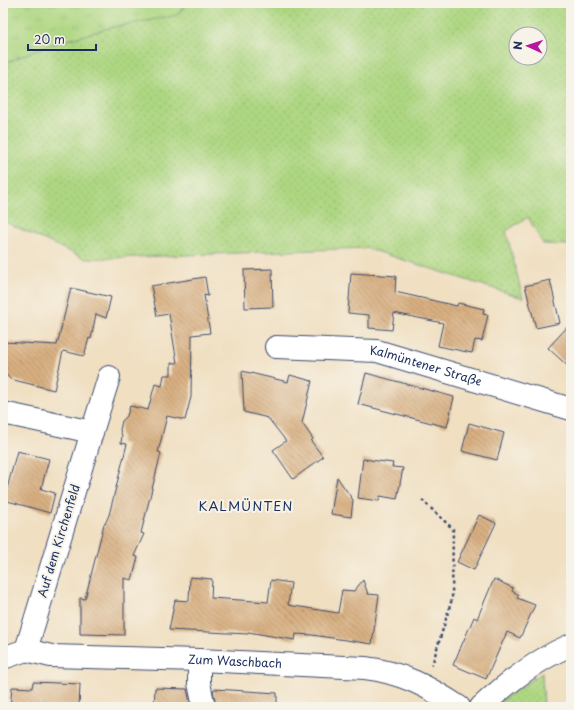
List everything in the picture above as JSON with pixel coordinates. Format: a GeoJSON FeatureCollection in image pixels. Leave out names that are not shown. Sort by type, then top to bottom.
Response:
{"type":"FeatureCollection","features":[{"type":"Feature","properties":{"kind":"street","name":"Kalmüntener Straße"},"geometry":{"type":"LineString","coordinates":[[276,347],[377,351],[571,409]]}},
{"type":"Feature","properties":{"kind":"street","name":"Auf dem Kirchenfeld"},"geometry":{"type":"LineString","coordinates":[[26,650],[109,377]]}},
{"type":"Feature","properties":{"kind":"street"},"geometry":{"type":"LineString","coordinates":[[3,413],[92,432]]}},
{"type":"Feature","properties":{"kind":"street"},"geometry":{"type":"LineString","coordinates":[[481,707],[504,686],[554,653],[571,645]]}},
{"type":"Feature","properties":{"kind":"street"},"geometry":{"type":"LineString","coordinates":[[3,658],[26,650]]}},
{"type":"Feature","properties":{"kind":"street","name":"Zum Waschbach"},"geometry":{"type":"LineString","coordinates":[[26,650],[51,656],[199,660],[365,668],[395,674],[426,686],[459,707]]}},
{"type":"Feature","properties":{"kind":"street"},"geometry":{"type":"LineString","coordinates":[[199,660],[199,683],[204,707]]}},
{"type":"Feature","properties":{"kind":"path"},"geometry":{"type":"LineString","coordinates":[[422,500],[453,529],[452,599],[426,686]]}},
{"type":"Feature","properties":{"kind":"green space"},"geometry":{"type":"Polygon","coordinates":[[[3,3],[187,3],[177,15],[109,28],[43,47],[3,64],[3,3]]]}},
{"type":"Feature","properties":{"kind":"green space"},"geometry":{"type":"Polygon","coordinates":[[[154,3],[571,3],[571,245],[543,244],[528,217],[506,231],[523,298],[366,248],[86,259],[3,221],[3,58],[154,3]]]}},
{"type":"Feature","properties":{"kind":"green space"},"geometry":{"type":"Polygon","coordinates":[[[542,673],[544,707],[496,707],[500,701],[542,673]]]}},
{"type":"Feature","properties":{"kind":"building"},"geometry":{"type":"Polygon","coordinates":[[[272,269],[273,307],[245,308],[244,270],[272,269]]]}},
{"type":"Feature","properties":{"kind":"building"},"geometry":{"type":"Polygon","coordinates":[[[351,273],[396,276],[395,292],[457,306],[458,303],[484,309],[483,314],[488,315],[482,341],[475,340],[472,353],[438,346],[443,323],[394,313],[392,330],[369,328],[369,315],[348,313],[351,273]]]}},
{"type":"Feature","properties":{"kind":"building"},"geometry":{"type":"Polygon","coordinates":[[[205,277],[208,296],[204,295],[210,333],[192,335],[191,397],[185,420],[167,416],[158,452],[161,453],[141,533],[144,534],[134,556],[138,557],[132,580],[124,578],[124,635],[80,634],[80,598],[85,599],[104,524],[109,515],[127,444],[121,443],[122,436],[120,430],[122,421],[127,416],[130,406],[148,410],[155,384],[162,386],[164,375],[171,375],[171,363],[177,363],[169,314],[157,316],[151,286],[205,277]]]}},
{"type":"Feature","properties":{"kind":"building"},"geometry":{"type":"Polygon","coordinates":[[[550,280],[560,323],[536,328],[525,286],[550,280]]]}},
{"type":"Feature","properties":{"kind":"building"},"geometry":{"type":"Polygon","coordinates":[[[71,288],[111,297],[106,318],[96,314],[91,339],[89,338],[84,356],[63,351],[54,390],[10,379],[3,371],[3,342],[57,345],[71,288]]]}},
{"type":"Feature","properties":{"kind":"building"},"geometry":{"type":"Polygon","coordinates":[[[571,323],[571,369],[548,348],[571,323]]]}},
{"type":"Feature","properties":{"kind":"building"},"geometry":{"type":"Polygon","coordinates":[[[242,371],[288,382],[290,375],[312,381],[302,423],[313,439],[311,441],[323,457],[293,479],[273,450],[286,441],[268,418],[244,412],[242,371]]]}},
{"type":"Feature","properties":{"kind":"building"},"geometry":{"type":"Polygon","coordinates":[[[366,373],[454,397],[447,427],[358,404],[366,373]]]}},
{"type":"Feature","properties":{"kind":"building"},"geometry":{"type":"Polygon","coordinates":[[[469,423],[504,433],[497,460],[462,451],[469,423]]]}},
{"type":"Feature","properties":{"kind":"building"},"geometry":{"type":"Polygon","coordinates":[[[17,451],[49,459],[41,489],[55,493],[50,513],[4,500],[17,451]]]}},
{"type":"Feature","properties":{"kind":"building"},"geometry":{"type":"Polygon","coordinates":[[[363,459],[393,463],[392,467],[403,468],[397,499],[380,496],[379,501],[358,498],[363,459]]]}},
{"type":"Feature","properties":{"kind":"building"},"geometry":{"type":"Polygon","coordinates":[[[337,477],[353,500],[351,517],[331,514],[337,477]]]}},
{"type":"Feature","properties":{"kind":"building"},"geometry":{"type":"Polygon","coordinates":[[[479,515],[496,523],[474,570],[457,562],[479,515]]]}},
{"type":"Feature","properties":{"kind":"building"},"geometry":{"type":"Polygon","coordinates":[[[190,577],[212,579],[211,598],[268,602],[271,580],[291,583],[288,605],[338,613],[342,590],[354,591],[363,580],[368,594],[379,595],[372,644],[312,635],[296,634],[295,640],[248,632],[248,634],[169,630],[175,600],[189,601],[190,577]]]}},
{"type":"Feature","properties":{"kind":"building"},"geometry":{"type":"Polygon","coordinates":[[[494,579],[513,588],[512,591],[519,595],[517,598],[535,605],[520,638],[507,632],[486,679],[453,665],[474,617],[477,619],[494,579]]]}},
{"type":"Feature","properties":{"kind":"building"},"geometry":{"type":"Polygon","coordinates":[[[33,682],[80,684],[79,707],[10,707],[12,687],[32,688],[33,682]]]}},
{"type":"Feature","properties":{"kind":"building"},"geometry":{"type":"Polygon","coordinates":[[[155,688],[187,689],[191,707],[154,707],[155,688]]]}},
{"type":"Feature","properties":{"kind":"building"},"geometry":{"type":"Polygon","coordinates":[[[213,690],[277,693],[277,707],[216,707],[213,690]]]}},
{"type":"Feature","properties":{"kind":"district","name":"KALMÜNTEN"},"geometry":{"type":"Point","coordinates":[246,506]}}]}
